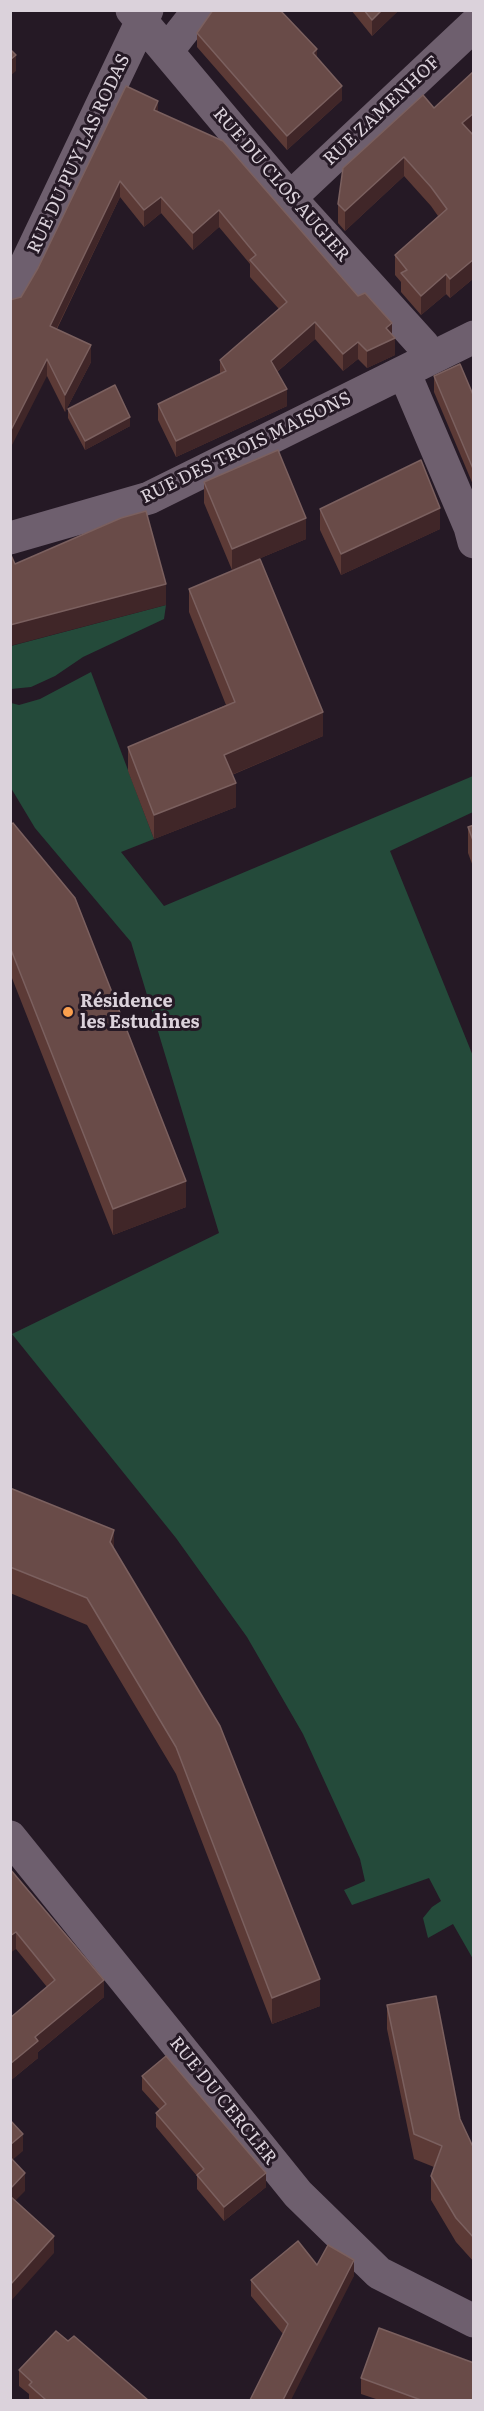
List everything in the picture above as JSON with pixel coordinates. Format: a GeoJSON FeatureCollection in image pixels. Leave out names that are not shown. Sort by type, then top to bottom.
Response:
{"type":"FeatureCollection","features":[{"type":"Feature","properties":{"kind":"street"},"geometry":{"type":"LineString","coordinates":[[167,51],[199,10]]}},
{"type":"Feature","properties":{"kind":"street","name":"RUE DU CLOS AUGIER"},"geometry":{"type":"LineString","coordinates":[[140,14],[167,51],[290,198],[423,345],[417,365],[474,542]]}},
{"type":"Feature","properties":{"kind":"street","name":"RUE DU PUY LAS RODAS"},"geometry":{"type":"LineString","coordinates":[[10,298],[140,14]]}},
{"type":"Feature","properties":{"kind":"street","name":"RUE ZAMENHOF"},"geometry":{"type":"LineString","coordinates":[[290,198],[474,25]]}},
{"type":"Feature","properties":{"kind":"street","name":"RUE DES TROIS MAISONS"},"geometry":{"type":"LineString","coordinates":[[10,538],[149,498],[474,338]]}},
{"type":"Feature","properties":{"kind":"street","name":"RUE DU CERCLER"},"geometry":{"type":"LineString","coordinates":[[10,1837],[298,2194],[379,2273],[474,2321]]}},
{"type":"Feature","properties":{"kind":"green space"},"geometry":{"type":"Polygon","coordinates":[[[166,605],[164,619],[83,657],[55,676],[31,687],[11,689],[11,646],[166,605]]]}},
{"type":"Feature","properties":{"kind":"green space"},"geometry":{"type":"Polygon","coordinates":[[[91,672],[154,839],[121,852],[164,906],[473,776],[473,812],[390,851],[473,1056],[473,1959],[453,1924],[428,1938],[423,1918],[432,1907],[441,1901],[429,1878],[352,1905],[344,1890],[365,1881],[360,1859],[303,1734],[247,1637],[176,1538],[12,1334],[219,1233],[131,942],[35,828],[11,788],[11,703],[19,705],[40,699],[91,672]]]}},
{"type":"Feature","properties":{"kind":"building"},"geometry":{"type":"Polygon","coordinates":[[[213,10],[280,10],[317,49],[313,53],[342,86],[287,136],[197,33],[213,10]]]}},
{"type":"Feature","properties":{"kind":"building"},"geometry":{"type":"Polygon","coordinates":[[[364,10],[382,10],[372,20],[364,10]]]}},
{"type":"Feature","properties":{"kind":"building"},"geometry":{"type":"Polygon","coordinates":[[[10,49],[16,55],[10,60],[10,49]]]}},
{"type":"Feature","properties":{"kind":"building"},"geometry":{"type":"Polygon","coordinates":[[[474,71],[474,113],[462,123],[474,136],[474,259],[450,279],[446,274],[421,296],[401,273],[407,270],[395,255],[447,209],[404,157],[345,211],[338,204],[343,168],[423,95],[434,108],[474,71]]]}},
{"type":"Feature","properties":{"kind":"building"},"geometry":{"type":"Polygon","coordinates":[[[126,86],[158,101],[154,110],[223,141],[358,296],[365,293],[392,323],[386,328],[395,338],[367,351],[358,342],[343,354],[315,322],[271,361],[287,389],[176,441],[158,404],[226,371],[220,360],[287,302],[250,260],[256,255],[219,210],[193,233],[161,197],[144,210],[120,181],[50,326],[91,345],[65,395],[47,359],[10,432],[10,300],[21,297],[38,268],[126,86]]]}},
{"type":"Feature","properties":{"kind":"building"},"geometry":{"type":"Polygon","coordinates":[[[460,364],[474,397],[474,471],[434,376],[460,364]]]}},
{"type":"Feature","properties":{"kind":"building"},"geometry":{"type":"Polygon","coordinates":[[[115,385],[130,417],[85,441],[68,409],[115,385]]]}},
{"type":"Feature","properties":{"kind":"building"},"geometry":{"type":"Polygon","coordinates":[[[278,450],[306,518],[232,549],[204,482],[278,450]]]}},
{"type":"Feature","properties":{"kind":"building"},"geometry":{"type":"Polygon","coordinates":[[[421,460],[440,508],[341,554],[320,509],[421,460]]]}},
{"type":"Feature","properties":{"kind":"building"},"geometry":{"type":"Polygon","coordinates":[[[146,511],[166,584],[10,625],[10,553],[15,564],[121,518],[146,511]]]}},
{"type":"Feature","properties":{"kind":"building"},"geometry":{"type":"Polygon","coordinates":[[[260,559],[323,712],[224,755],[236,783],[154,815],[128,747],[235,702],[189,589],[260,559]]]}},
{"type":"Feature","properties":{"kind":"building","name":"Résidence les Estudines"},"geometry":{"type":"Polygon","coordinates":[[[13,823],[75,898],[186,1181],[113,1209],[10,947],[10,825],[13,823]]]}},
{"type":"Feature","properties":{"kind":"building"},"geometry":{"type":"Polygon","coordinates":[[[474,825],[474,843],[468,827],[474,825]]]}},
{"type":"Feature","properties":{"kind":"building"},"geometry":{"type":"Polygon","coordinates":[[[10,1488],[114,1530],[110,1542],[220,1726],[320,1979],[272,1998],[176,1747],[87,1598],[10,1567],[10,1488]]]}},
{"type":"Feature","properties":{"kind":"building"},"geometry":{"type":"Polygon","coordinates":[[[10,1869],[104,1980],[35,2037],[38,2041],[10,2064],[10,2018],[55,1980],[16,1932],[10,1936],[10,1869]]]}},
{"type":"Feature","properties":{"kind":"building"},"geometry":{"type":"Polygon","coordinates":[[[436,1996],[460,2119],[474,2149],[474,2238],[456,2218],[431,2176],[442,2146],[414,2134],[387,2005],[436,1996]]]}},
{"type":"Feature","properties":{"kind":"building"},"geometry":{"type":"Polygon","coordinates":[[[166,2056],[266,2173],[224,2207],[197,2175],[204,2169],[156,2113],[166,2104],[142,2076],[166,2056]]]}},
{"type":"Feature","properties":{"kind":"building"},"geometry":{"type":"Polygon","coordinates":[[[10,2120],[23,2134],[10,2145],[10,2120]]]}},
{"type":"Feature","properties":{"kind":"building"},"geometry":{"type":"Polygon","coordinates":[[[10,2157],[25,2173],[10,2189],[10,2157]]]}},
{"type":"Feature","properties":{"kind":"building"},"geometry":{"type":"Polygon","coordinates":[[[10,2196],[54,2236],[10,2285],[10,2196]]]}},
{"type":"Feature","properties":{"kind":"building"},"geometry":{"type":"Polygon","coordinates":[[[298,2241],[317,2265],[328,2245],[354,2260],[283,2400],[250,2400],[288,2324],[251,2280],[298,2241]]]}},
{"type":"Feature","properties":{"kind":"building"},"geometry":{"type":"Polygon","coordinates":[[[379,2328],[474,2363],[474,2400],[421,2400],[361,2378],[379,2328]]]}},
{"type":"Feature","properties":{"kind":"building"},"geometry":{"type":"Polygon","coordinates":[[[56,2331],[68,2341],[74,2336],[148,2400],[46,2400],[29,2385],[32,2382],[19,2370],[56,2331]]]}},
{"type":"Feature","properties":{"kind":"place","name":"Résidence les Estudines"},"geometry":{"type":"Point","coordinates":[68,1012]}}]}
